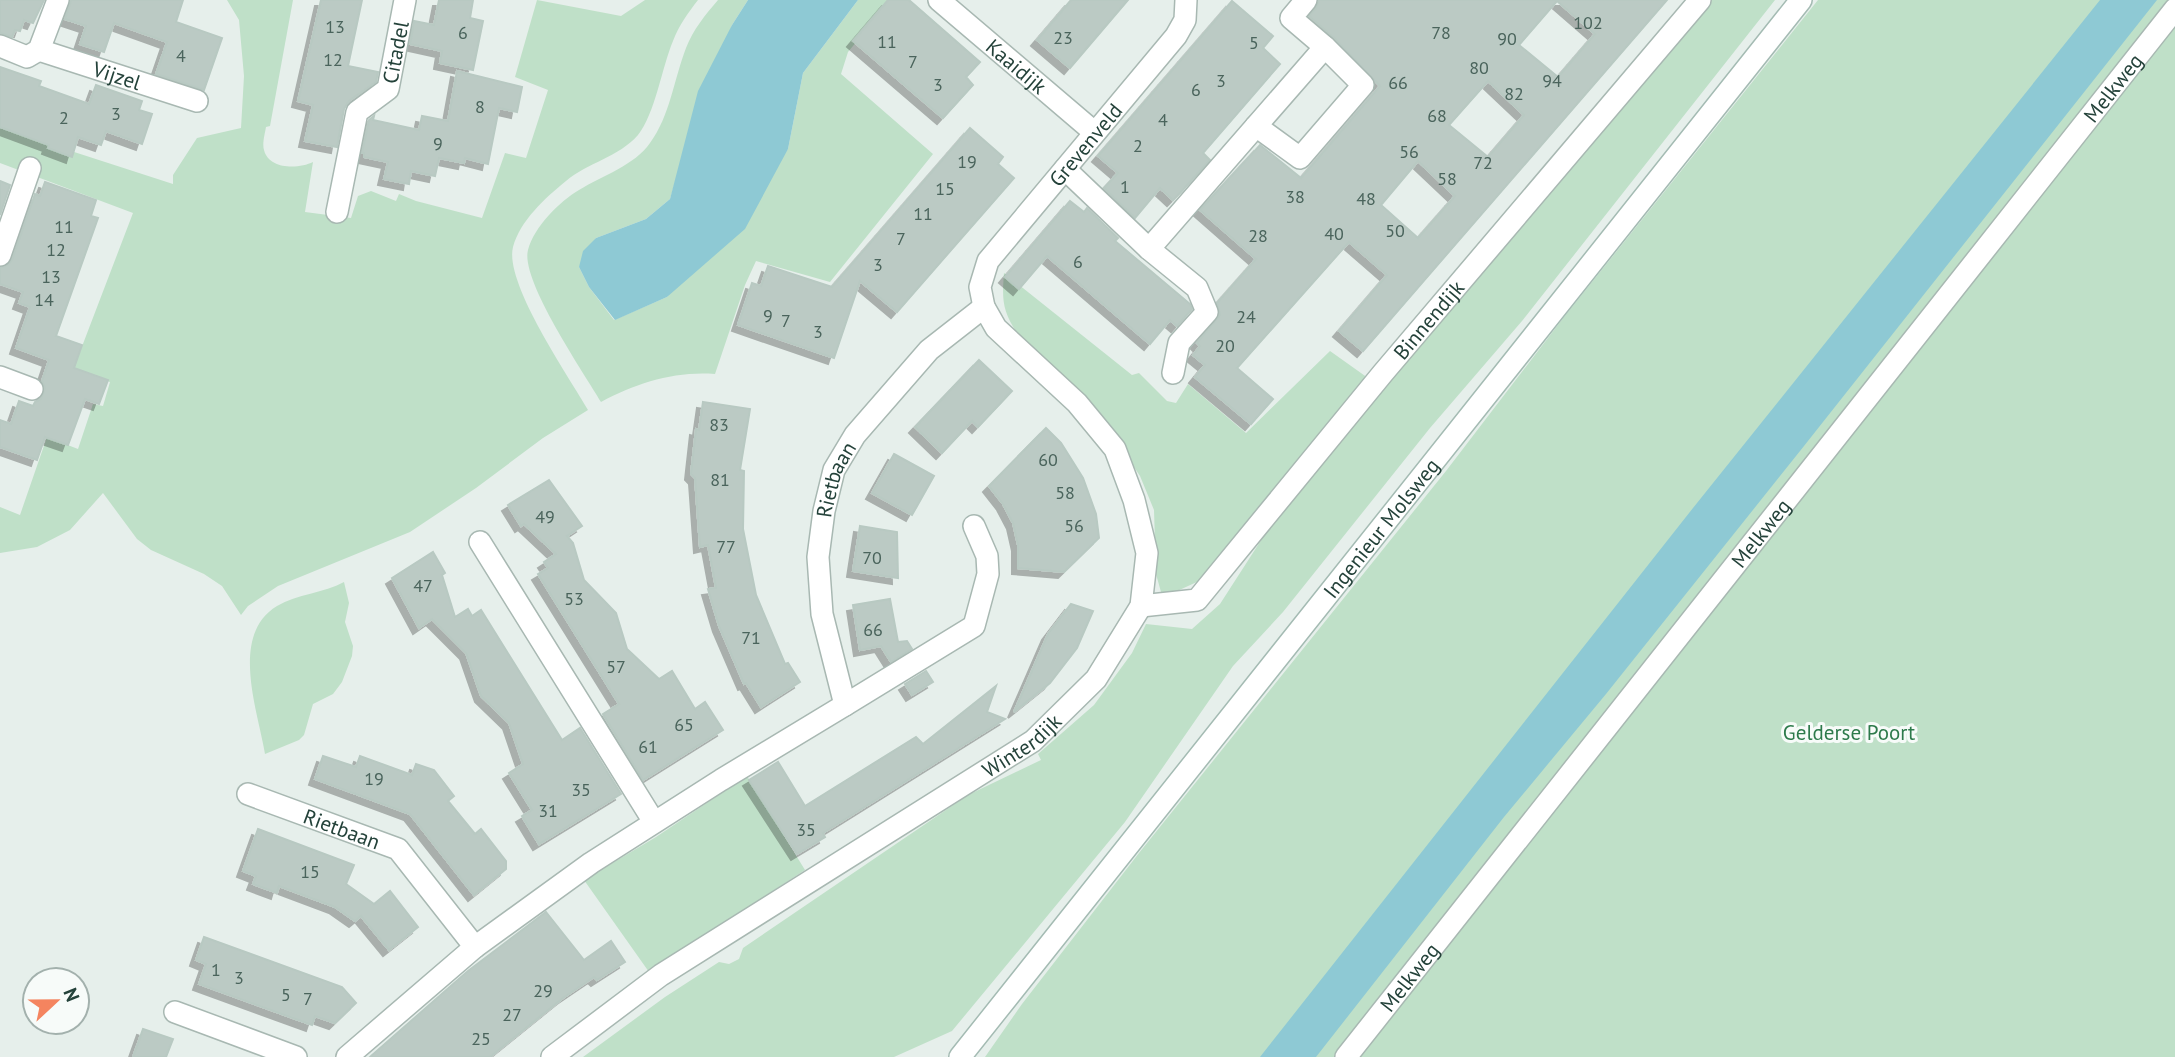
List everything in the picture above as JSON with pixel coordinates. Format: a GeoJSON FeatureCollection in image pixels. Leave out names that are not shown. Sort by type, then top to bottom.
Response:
{"type":"FeatureCollection","features":[{"type":"Feature","properties":{"kind":"street"},"geometry":{"type":"LineString","coordinates":[[39,50],[58,0]]}},
{"type":"Feature","properties":{"kind":"street","name":"Citadel"},"geometry":{"type":"LineString","coordinates":[[337,212],[356,112],[388,89],[405,0]]}},
{"type":"Feature","properties":{"kind":"street","name":"Kaaidijk"},"geometry":{"type":"LineString","coordinates":[[939,0],[1094,132]]}},
{"type":"Feature","properties":{"kind":"street","name":"Grevenveld"},"geometry":{"type":"LineString","coordinates":[[982,297],[988,261],[1176,36],[1185,20],[1186,0]]}},
{"type":"Feature","properties":{"kind":"street"},"geometry":{"type":"LineString","coordinates":[[1256,126],[1300,158],[1363,85],[1291,18],[1306,0]]}},
{"type":"Feature","properties":{"kind":"street","name":"Binnendijk"},"geometry":{"type":"LineString","coordinates":[[1141,606],[1197,600],[1383,373],[1700,0]]}},
{"type":"Feature","properties":{"kind":"street","name":"Ingenieur Molsweg"},"geometry":{"type":"LineString","coordinates":[[960,1057],[1801,0]]}},
{"type":"Feature","properties":{"kind":"street","name":"Melkweg"},"geometry":{"type":"LineString","coordinates":[[1346,1057],[2175,9]]}},
{"type":"Feature","properties":{"kind":"street","name":"Vijzel"},"geometry":{"type":"LineString","coordinates":[[0,46],[27,57],[39,50],[197,102]]}},
{"type":"Feature","properties":{"kind":"street"},"geometry":{"type":"LineString","coordinates":[[1149,249],[1325,47]]}},
{"type":"Feature","properties":{"kind":"street"},"geometry":{"type":"LineString","coordinates":[[0,255],[30,168]]}},
{"type":"Feature","properties":{"kind":"street"},"geometry":{"type":"LineString","coordinates":[[1065,169],[1149,249],[1197,288],[1207,312],[1179,343],[1173,373]]}},
{"type":"Feature","properties":{"kind":"street","name":"Winterdijk"},"geometry":{"type":"LineString","coordinates":[[552,1057],[661,975],[1033,741],[1096,679],[1141,606],[1147,554],[1134,500],[1115,449],[1077,403],[996,328],[982,297]]}},
{"type":"Feature","properties":{"kind":"street","name":"Rietbaan"},"geometry":{"type":"LineString","coordinates":[[845,705],[822,614],[818,557],[824,511],[834,470],[855,435],[929,350],[982,297]]}},
{"type":"Feature","properties":{"kind":"street"},"geometry":{"type":"LineString","coordinates":[[0,377],[32,389]]}},
{"type":"Feature","properties":{"kind":"street"},"geometry":{"type":"LineString","coordinates":[[347,1057],[475,947],[591,863],[974,626],[988,574],[987,556],[974,526]]}},
{"type":"Feature","properties":{"kind":"street"},"geometry":{"type":"LineString","coordinates":[[480,542],[654,822]]}},
{"type":"Feature","properties":{"kind":"street","name":"Rietbaan"},"geometry":{"type":"LineString","coordinates":[[248,794],[398,849],[475,947]]}},
{"type":"Feature","properties":{"kind":"street"},"geometry":{"type":"LineString","coordinates":[[175,1012],[296,1057]]}},
{"type":"Feature","properties":{"kind":"green space"},"geometry":{"type":"Polygon","coordinates":[[[227,0],[293,0],[270,126],[266,127],[263,148],[267,157],[285,166],[300,166],[313,162],[305,212],[351,218],[358,196],[371,191],[396,201],[399,194],[482,218],[505,153],[526,158],[548,90],[515,77],[537,0],[621,16],[645,0],[698,0],[675,35],[649,115],[638,135],[622,149],[574,175],[550,195],[527,219],[513,247],[513,263],[518,283],[528,306],[588,410],[543,438],[476,488],[410,532],[278,586],[248,606],[241,615],[222,586],[204,574],[151,550],[137,539],[103,493],[70,530],[37,547],[0,553],[0,507],[20,515],[47,437],[78,449],[93,404],[103,406],[110,382],[73,370],[133,213],[0,163],[0,128],[173,184],[173,175],[197,138],[241,128],[244,76],[239,20],[227,0]]]}},
{"type":"Feature","properties":{"kind":"green space"},"geometry":{"type":"Polygon","coordinates":[[[718,0],[748,0],[732,25],[670,199],[646,219],[596,238],[579,267],[589,287],[614,320],[667,297],[788,149],[803,73],[858,0],[891,0],[848,52],[841,74],[933,154],[830,282],[756,261],[745,285],[715,374],[685,374],[656,380],[601,402],[543,304],[528,264],[528,250],[536,232],[564,201],[644,151],[657,132],[667,109],[689,41],[718,0]]]}},
{"type":"Feature","properties":{"kind":"green space"},"geometry":{"type":"Polygon","coordinates":[[[1712,0],[1775,0],[1522,321],[1430,428],[1283,612],[1233,666],[1125,822],[952,1031],[894,1057],[583,1057],[665,997],[719,962],[729,964],[739,959],[743,948],[968,795],[1041,760],[1038,754],[1094,705],[1132,653],[1146,624],[1192,629],[1220,604],[1285,503],[1712,0]]]}},
{"type":"Feature","properties":{"kind":"green space","name":"Gelderse Poort"},"geometry":{"type":"Polygon","coordinates":[[[1818,0],[2175,0],[2175,1057],[985,1057],[1022,1004],[1139,853],[1446,471],[1564,317],[1818,0]]]}},
{"type":"Feature","properties":{"kind":"green space"},"geometry":{"type":"Polygon","coordinates":[[[1004,273],[1132,375],[1139,373],[1167,401],[1176,403],[1188,384],[1246,433],[1330,351],[1368,378],[1199,581],[1175,592],[1161,592],[1156,574],[1154,510],[1140,476],[1104,422],[1017,333],[1004,304],[1004,273]]]}},
{"type":"Feature","properties":{"kind":"green space"},"geometry":{"type":"Polygon","coordinates":[[[344,582],[349,603],[345,622],[353,646],[342,682],[333,694],[313,704],[304,735],[299,740],[265,754],[250,675],[254,635],[262,619],[277,606],[344,582]]]}},
{"type":"Feature","properties":{"kind":"green space"},"geometry":{"type":"Polygon","coordinates":[[[747,776],[805,870],[649,972],[584,880],[656,837],[747,776]]]}},
{"type":"Feature","properties":{"kind":"water"},"geometry":{"type":"Polygon","coordinates":[[[748,0],[858,0],[803,73],[788,149],[745,229],[667,297],[615,320],[589,287],[579,267],[583,251],[596,238],[646,219],[670,199],[698,91],[748,0]]]}},
{"type":"Feature","properties":{"kind":"water"},"geometry":{"type":"Polygon","coordinates":[[[2100,0],[2157,0],[1606,694],[1504,817],[1316,1057],[1260,1057],[1693,508],[2100,0]]]}},
{"type":"Feature","properties":{"kind":"building"},"geometry":{"type":"Polygon","coordinates":[[[0,0],[44,0],[33,23],[24,20],[20,31],[15,30],[12,37],[0,33],[0,0]]]}},
{"type":"Feature","properties":{"kind":"building"},"geometry":{"type":"Polygon","coordinates":[[[71,0],[183,0],[176,22],[222,38],[204,90],[156,74],[167,42],[114,23],[104,52],[80,44],[86,26],[65,19],[71,0]]]}},
{"type":"Feature","properties":{"kind":"building"},"geometry":{"type":"Polygon","coordinates":[[[321,0],[362,0],[348,66],[378,72],[376,82],[349,101],[344,109],[337,147],[305,141],[313,105],[298,101],[321,0]]]}},
{"type":"Feature","properties":{"kind":"building"},"geometry":{"type":"Polygon","coordinates":[[[439,0],[473,0],[470,18],[483,21],[473,70],[440,63],[442,51],[410,44],[414,21],[434,25],[439,0]]]}},
{"type":"Feature","properties":{"kind":"building"},"geometry":{"type":"Polygon","coordinates":[[[888,0],[909,0],[980,62],[966,77],[973,85],[943,118],[853,41],[888,0]]]}},
{"type":"Feature","properties":{"kind":"building"},"geometry":{"type":"Polygon","coordinates":[[[1071,0],[1128,0],[1070,68],[1037,40],[1071,0]]]}},
{"type":"Feature","properties":{"kind":"building"},"geometry":{"type":"Polygon","coordinates":[[[1319,0],[1667,0],[1363,351],[1339,331],[1387,275],[1349,242],[1237,368],[1273,399],[1251,424],[1195,377],[1205,365],[1193,355],[1200,346],[1197,343],[1220,315],[1217,303],[1256,259],[1200,210],[1260,145],[1301,178],[1380,86],[1309,16],[1319,0]],[[1557,1],[1519,45],[1558,77],[1595,34],[1557,1]],[[1488,81],[1449,125],[1488,157],[1524,115],[1488,81]],[[1418,161],[1381,205],[1418,238],[1455,196],[1418,161]]]}},
{"type":"Feature","properties":{"kind":"building"},"geometry":{"type":"Polygon","coordinates":[[[1232,1],[1273,36],[1263,48],[1280,64],[1203,153],[1210,160],[1180,193],[1173,200],[1160,188],[1135,218],[1104,188],[1118,173],[1098,156],[1232,1]]]}},
{"type":"Feature","properties":{"kind":"building"},"geometry":{"type":"Polygon","coordinates":[[[0,67],[41,81],[39,86],[89,104],[96,85],[142,101],[139,110],[152,114],[142,144],[106,131],[101,145],[78,137],[72,157],[48,148],[49,145],[0,127],[0,67]]]}},
{"type":"Feature","properties":{"kind":"building"},"geometry":{"type":"Polygon","coordinates":[[[457,71],[522,87],[517,112],[499,108],[488,164],[465,158],[464,163],[439,158],[435,176],[411,171],[409,184],[384,179],[388,162],[364,157],[362,153],[369,120],[374,116],[373,120],[419,130],[422,116],[448,121],[457,71]]]}},
{"type":"Feature","properties":{"kind":"building"},"geometry":{"type":"Polygon","coordinates":[[[970,128],[1003,157],[998,164],[1014,178],[897,312],[860,281],[834,358],[738,325],[752,283],[761,286],[768,266],[832,287],[970,128]]]}},
{"type":"Feature","properties":{"kind":"building"},"geometry":{"type":"Polygon","coordinates":[[[0,181],[10,185],[0,215],[0,181]]]}},
{"type":"Feature","properties":{"kind":"building"},"geometry":{"type":"Polygon","coordinates":[[[45,182],[96,200],[91,216],[98,218],[56,336],[82,345],[74,368],[108,380],[99,404],[85,399],[68,445],[45,437],[37,460],[0,447],[0,420],[11,424],[19,401],[33,406],[41,399],[45,388],[42,381],[49,360],[16,348],[30,307],[19,303],[23,292],[0,284],[0,268],[12,260],[35,194],[40,196],[45,182]]]}},
{"type":"Feature","properties":{"kind":"building"},"geometry":{"type":"Polygon","coordinates":[[[1070,201],[1084,212],[1087,208],[1118,238],[1115,241],[1190,304],[1192,309],[1177,326],[1170,320],[1150,344],[1047,256],[1019,289],[1005,277],[1070,201]]]}},
{"type":"Feature","properties":{"kind":"building"},"geometry":{"type":"Polygon","coordinates":[[[979,360],[1012,391],[978,427],[972,421],[942,453],[915,427],[979,360]]]}},
{"type":"Feature","properties":{"kind":"building"},"geometry":{"type":"Polygon","coordinates":[[[703,402],[750,409],[740,470],[744,471],[743,529],[756,595],[785,664],[788,663],[800,682],[761,707],[746,683],[744,684],[719,626],[708,589],[716,588],[708,545],[700,547],[695,478],[691,474],[696,429],[699,430],[703,402]]]}},
{"type":"Feature","properties":{"kind":"building"},"geometry":{"type":"Polygon","coordinates":[[[1046,428],[1061,443],[1083,478],[1096,514],[1099,538],[1064,572],[1018,568],[1018,545],[1013,523],[989,486],[1046,428]]]}},
{"type":"Feature","properties":{"kind":"building"},"geometry":{"type":"Polygon","coordinates":[[[894,454],[934,476],[912,515],[872,493],[894,454]]]}},
{"type":"Feature","properties":{"kind":"building"},"geometry":{"type":"Polygon","coordinates":[[[549,480],[582,526],[567,536],[573,543],[584,580],[616,613],[627,649],[659,679],[672,671],[695,709],[705,702],[723,730],[643,780],[603,714],[619,704],[538,574],[548,568],[544,562],[556,554],[524,524],[521,526],[508,505],[549,480]]]}},
{"type":"Feature","properties":{"kind":"building"},"geometry":{"type":"Polygon","coordinates":[[[860,526],[897,532],[898,578],[853,571],[860,526]]]}},
{"type":"Feature","properties":{"kind":"building"},"geometry":{"type":"Polygon","coordinates":[[[433,552],[445,573],[442,575],[455,617],[468,609],[472,616],[481,610],[562,740],[580,728],[621,794],[539,844],[522,816],[532,810],[509,773],[523,764],[509,723],[481,696],[466,653],[432,619],[419,628],[392,578],[433,552]]]}},
{"type":"Feature","properties":{"kind":"building"},"geometry":{"type":"Polygon","coordinates":[[[890,599],[898,642],[907,641],[912,649],[891,662],[881,646],[860,650],[853,605],[890,599]]]}},
{"type":"Feature","properties":{"kind":"building"},"geometry":{"type":"Polygon","coordinates":[[[1071,604],[1093,611],[1077,648],[1050,683],[1014,712],[1048,634],[1071,604]]]}},
{"type":"Feature","properties":{"kind":"building"},"geometry":{"type":"Polygon","coordinates":[[[926,671],[933,682],[912,695],[905,684],[926,671]]]}},
{"type":"Feature","properties":{"kind":"building"},"geometry":{"type":"Polygon","coordinates":[[[996,686],[987,712],[1005,719],[823,833],[825,837],[797,854],[749,780],[778,762],[805,806],[916,737],[923,744],[996,686]]]}},
{"type":"Feature","properties":{"kind":"building"},"geometry":{"type":"Polygon","coordinates":[[[323,756],[356,767],[360,756],[412,775],[416,764],[434,770],[454,796],[448,801],[475,834],[481,829],[506,861],[506,869],[474,895],[410,814],[315,779],[323,756]]]}},
{"type":"Feature","properties":{"kind":"building"},"geometry":{"type":"Polygon","coordinates":[[[258,829],[354,865],[346,884],[374,904],[390,891],[418,927],[389,950],[361,916],[355,921],[335,907],[279,886],[277,893],[253,884],[256,876],[243,871],[258,829]]]}},
{"type":"Feature","properties":{"kind":"building"},"geometry":{"type":"Polygon","coordinates":[[[546,912],[584,960],[611,941],[625,962],[597,980],[594,977],[563,998],[490,1057],[370,1057],[468,971],[546,912]]]}},
{"type":"Feature","properties":{"kind":"building"},"geometry":{"type":"Polygon","coordinates":[[[204,937],[342,987],[356,1003],[335,1023],[315,1016],[312,1025],[199,984],[206,964],[196,960],[204,937]]]}},
{"type":"Feature","properties":{"kind":"building"},"geometry":{"type":"Polygon","coordinates":[[[143,1029],[173,1039],[166,1057],[133,1057],[143,1029]]]}}]}
